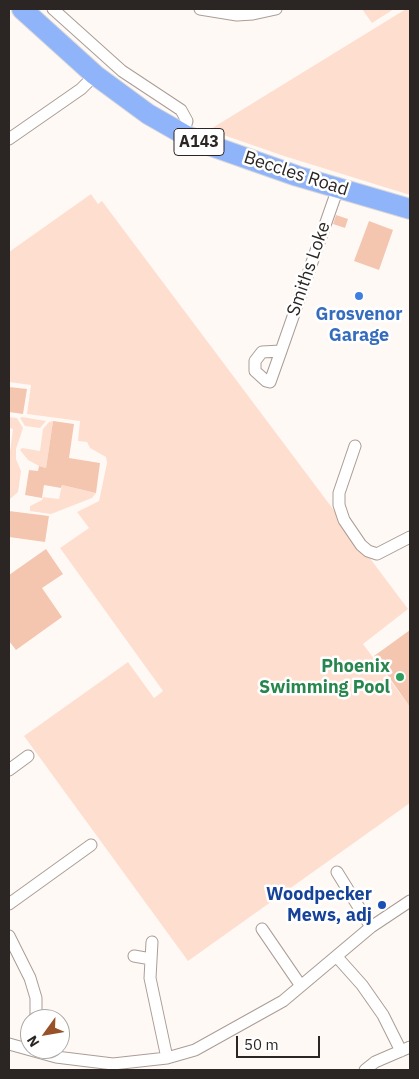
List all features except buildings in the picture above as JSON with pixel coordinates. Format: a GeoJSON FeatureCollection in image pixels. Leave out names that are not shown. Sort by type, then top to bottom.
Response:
{"type":"FeatureCollection","features":[{"type":"Feature","properties":{"kind":"highway","name":"Beccles Road"},"geometry":{"type":"LineString","coordinates":[[22,9],[95,75],[148,114],[183,134],[203,144],[338,188],[410,209]]}},
{"type":"Feature","properties":{"kind":"street"},"geometry":{"type":"LineString","coordinates":[[53,9],[122,71],[181,110],[187,121],[183,134]]}},
{"type":"Feature","properties":{"kind":"street"},"geometry":{"type":"LineString","coordinates":[[200,9],[237,14],[253,14],[276,9]]}},
{"type":"Feature","properties":{"kind":"street"},"geometry":{"type":"LineString","coordinates":[[9,139],[81,88],[95,75]]}},
{"type":"Feature","properties":{"kind":"street","name":"Smiths Loke"},"geometry":{"type":"LineString","coordinates":[[281,351],[338,188]]}},
{"type":"Feature","properties":{"kind":"street"},"geometry":{"type":"LineString","coordinates":[[355,446],[338,493],[339,505],[344,520],[361,546],[377,554],[410,537]]}},
{"type":"Feature","properties":{"kind":"street"},"geometry":{"type":"LineString","coordinates":[[9,770],[28,756]]}},
{"type":"Feature","properties":{"kind":"street"},"geometry":{"type":"LineString","coordinates":[[9,904],[91,845]]}},
{"type":"Feature","properties":{"kind":"street"},"geometry":{"type":"LineString","coordinates":[[337,872],[371,927]]}},
{"type":"Feature","properties":{"kind":"street"},"geometry":{"type":"LineString","coordinates":[[67,1059],[113,1067],[167,1058],[195,1050],[283,1001],[371,927],[410,901]]}},
{"type":"Feature","properties":{"kind":"street"},"geometry":{"type":"LineString","coordinates":[[262,929],[301,986]]}},
{"type":"Feature","properties":{"kind":"street"},"geometry":{"type":"LineString","coordinates":[[9,936],[30,978],[36,998],[36,1009]]}},
{"type":"Feature","properties":{"kind":"street"},"geometry":{"type":"LineString","coordinates":[[152,942],[150,978],[167,1058]]}},
{"type":"Feature","properties":{"kind":"street"},"geometry":{"type":"LineString","coordinates":[[134,956],[151,959]]}},
{"type":"Feature","properties":{"kind":"street"},"geometry":{"type":"LineString","coordinates":[[337,957],[362,985],[406,1049],[375,1062],[365,1070]]}},
{"type":"Feature","properties":{"kind":"shaded area"},"geometry":{"type":"Polygon","coordinates":[[[362,9],[394,9],[372,23],[362,9]]]}},
{"type":"Feature","properties":{"kind":"shaded area"},"geometry":{"type":"Polygon","coordinates":[[[406,9],[410,9],[410,195],[284,156],[209,130],[406,9]]]}},
{"type":"Feature","properties":{"kind":"shaded area"},"geometry":{"type":"Polygon","coordinates":[[[91,194],[98,204],[102,201],[408,609],[363,644],[410,707],[410,803],[188,961],[24,736],[128,662],[154,698],[163,691],[60,548],[89,528],[77,512],[99,501],[107,463],[106,457],[90,448],[87,442],[78,441],[80,421],[27,414],[31,385],[9,382],[9,252],[91,194]]]}},
{"type":"Feature","properties":{"kind":"shaded area"},"geometry":{"type":"Polygon","coordinates":[[[9,417],[17,418],[23,428],[16,449],[16,459],[21,471],[18,492],[9,500],[9,459],[13,429],[9,428],[9,417]]]}},
{"type":"Feature","properties":{"kind":"shaded area"},"geometry":{"type":"Polygon","coordinates":[[[20,418],[46,421],[40,428],[25,426],[20,418]]]}},
{"type":"Feature","properties":{"kind":"shaded area"},"geometry":{"type":"Polygon","coordinates":[[[53,421],[46,468],[28,460],[20,450],[22,448],[40,451],[43,429],[49,422],[53,421]]]}},
{"type":"Feature","properties":{"kind":"shaded area"},"geometry":{"type":"Polygon","coordinates":[[[62,485],[96,493],[92,498],[51,514],[30,511],[30,506],[42,500],[43,497],[59,499],[62,485]]]}},
{"type":"Feature","properties":{"kind":"place","name":"Grosvenor Garage"},"geometry":{"type":"Point","coordinates":[359,296]}},
{"type":"Feature","properties":{"kind":"place","name":"Phoenix Swimming Pool"},"geometry":{"type":"Point","coordinates":[400,677]}},
{"type":"Feature","properties":{"kind":"place","name":"Woodpecker Mews, adj"},"geometry":{"type":"Point","coordinates":[382,905]}}]}
